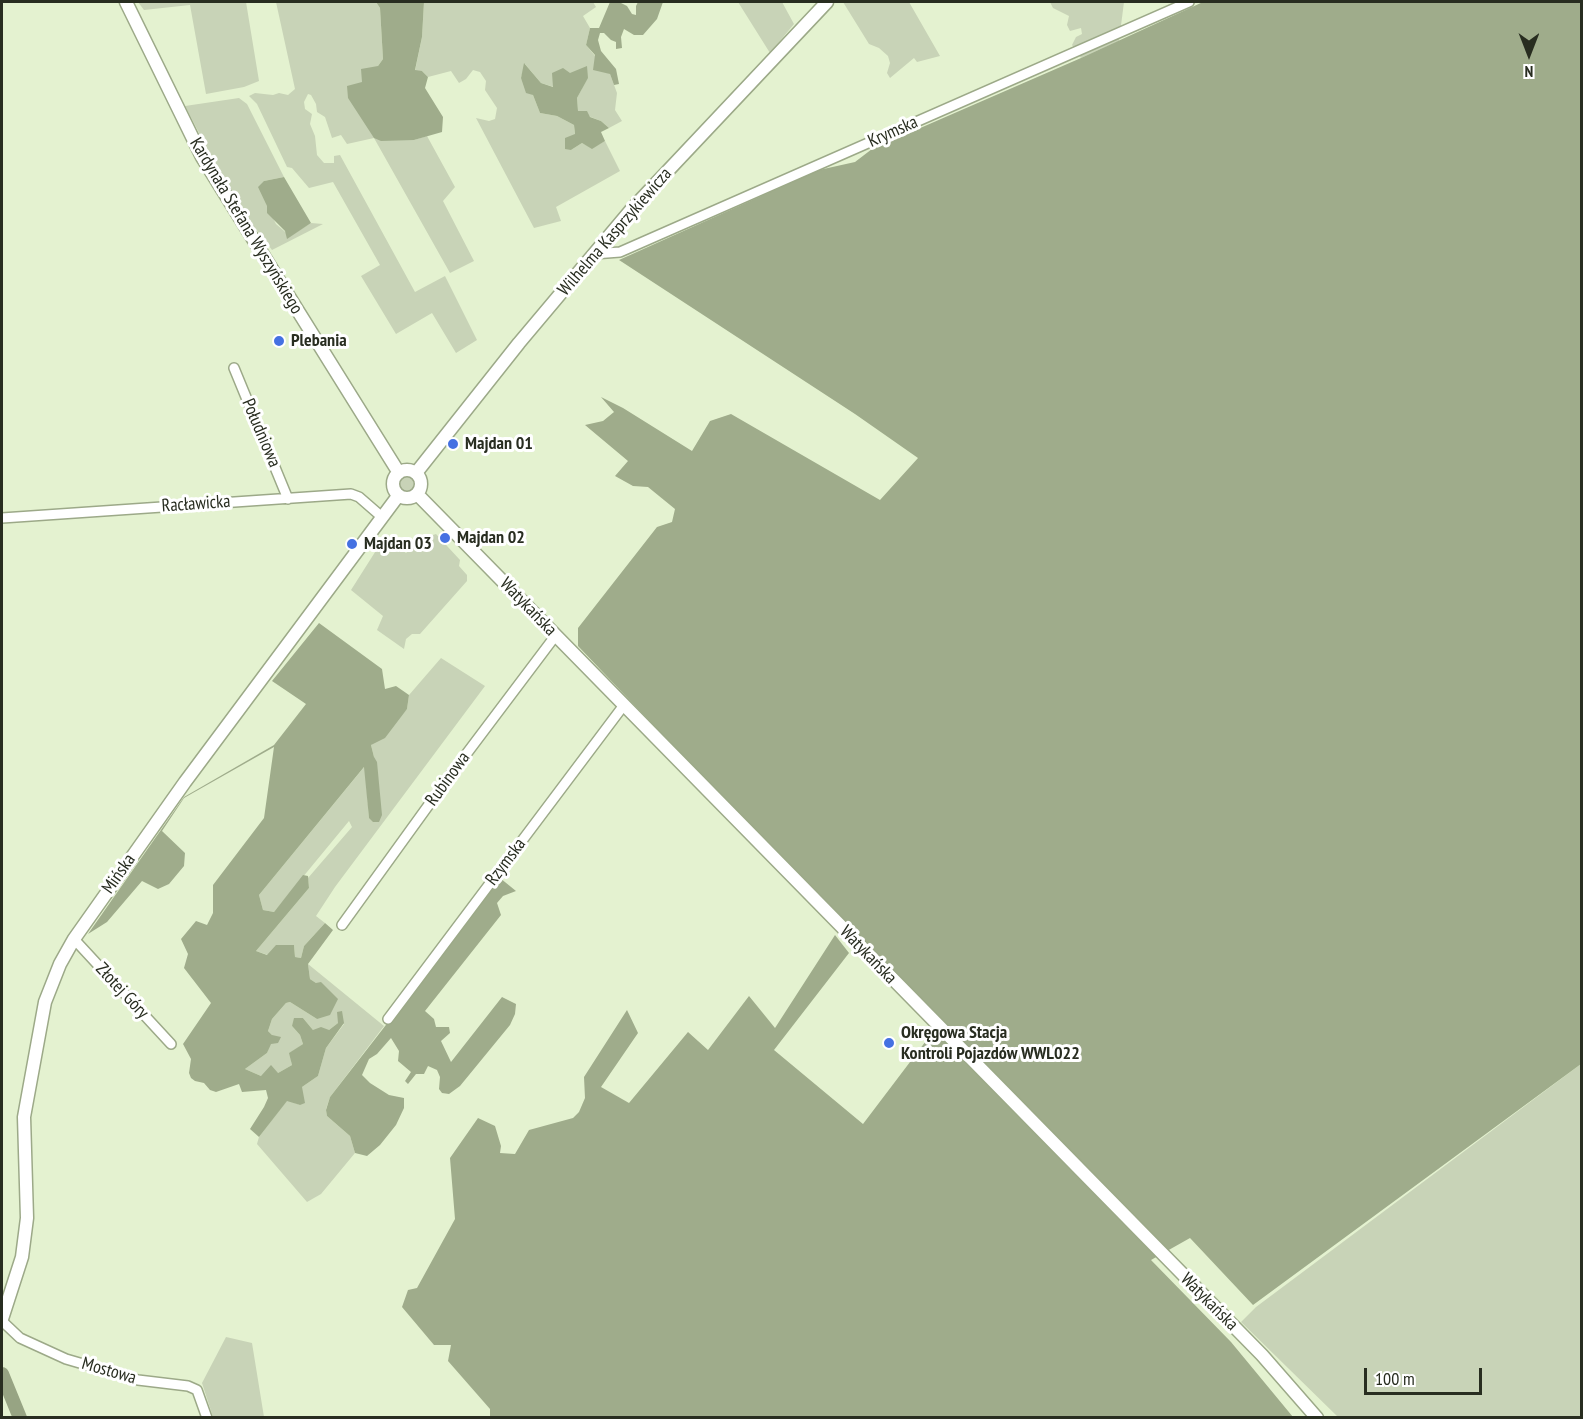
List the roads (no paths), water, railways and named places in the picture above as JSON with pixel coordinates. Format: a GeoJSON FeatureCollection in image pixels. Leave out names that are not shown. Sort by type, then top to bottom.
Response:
{"type":"FeatureCollection","features":[{"type":"Feature","properties":{"kind":"street","name":"Kardynała Stefana Wyszyńskiego"},"geometry":{"type":"LineString","coordinates":[[126,2],[202,157],[399,472]]}},
{"type":"Feature","properties":{"kind":"street","name":"Wilhelma Kasprzykiewicza"},"geometry":{"type":"LineString","coordinates":[[416,473],[519,343],[652,186],[827,2]]}},
{"type":"Feature","properties":{"kind":"street","name":"Krymska"},"geometry":{"type":"LineString","coordinates":[[594,254],[620,252],[1189,2]]}},
{"type":"Feature","properties":{"kind":"street","name":"Południowa"},"geometry":{"type":"LineString","coordinates":[[234,368],[288,499]]}},
{"type":"Feature","properties":{"kind":"street"},"geometry":{"type":"LineString","coordinates":[[407,470],[416,473],[421,481],[417,494],[408,499],[398,496],[393,487],[393,481],[399,472],[407,470]]}},
{"type":"Feature","properties":{"kind":"street","name":"Racławicka"},"geometry":{"type":"LineString","coordinates":[[2,518],[351,494],[359,497],[382,517]]}},
{"type":"Feature","properties":{"kind":"street","name":"Watykańska"},"geometry":{"type":"LineString","coordinates":[[417,494],[1262,1355],[1317,1418]]}},
{"type":"Feature","properties":{"kind":"street","name":"Mińska"},"geometry":{"type":"LineString","coordinates":[[2,1320],[15,1282],[26,1235],[24,1118],[36,1043],[45,1002],[60,964],[74,939],[185,782],[398,496]]}},
{"type":"Feature","properties":{"kind":"street","name":"Rubinowa"},"geometry":{"type":"LineString","coordinates":[[342,925],[446,781],[556,635]]}},
{"type":"Feature","properties":{"kind":"street","name":"Rzymska"},"geometry":{"type":"LineString","coordinates":[[388,1019],[624,705]]}},
{"type":"Feature","properties":{"kind":"street","name":"Złotej Góry"},"geometry":{"type":"LineString","coordinates":[[74,939],[171,1044]]}},
{"type":"Feature","properties":{"kind":"street","name":"Mostowa"},"geometry":{"type":"LineString","coordinates":[[2,1320],[20,1338],[66,1359],[138,1380],[188,1386],[197,1390],[207,1418]]}},
{"type":"Feature","properties":{"kind":"waterway"},"geometry":{"type":"LineString","coordinates":[[2,1374],[20,1418]]}},
{"type":"Feature","properties":{"kind":"place","name":"Plebania"},"geometry":{"type":"Point","coordinates":[279,341]}},
{"type":"Feature","properties":{"kind":"place","name":"Majdan 01"},"geometry":{"type":"Point","coordinates":[453,444]}},
{"type":"Feature","properties":{"kind":"place","name":"Majdan 02"},"geometry":{"type":"Point","coordinates":[445,538]}},
{"type":"Feature","properties":{"kind":"place","name":"Majdan 03"},"geometry":{"type":"Point","coordinates":[352,544]}},
{"type":"Feature","properties":{"kind":"place","name":"Okręgowa Stacja Kontroli Pojazdów WWL022"},"geometry":{"type":"Point","coordinates":[889,1043]}}]}
